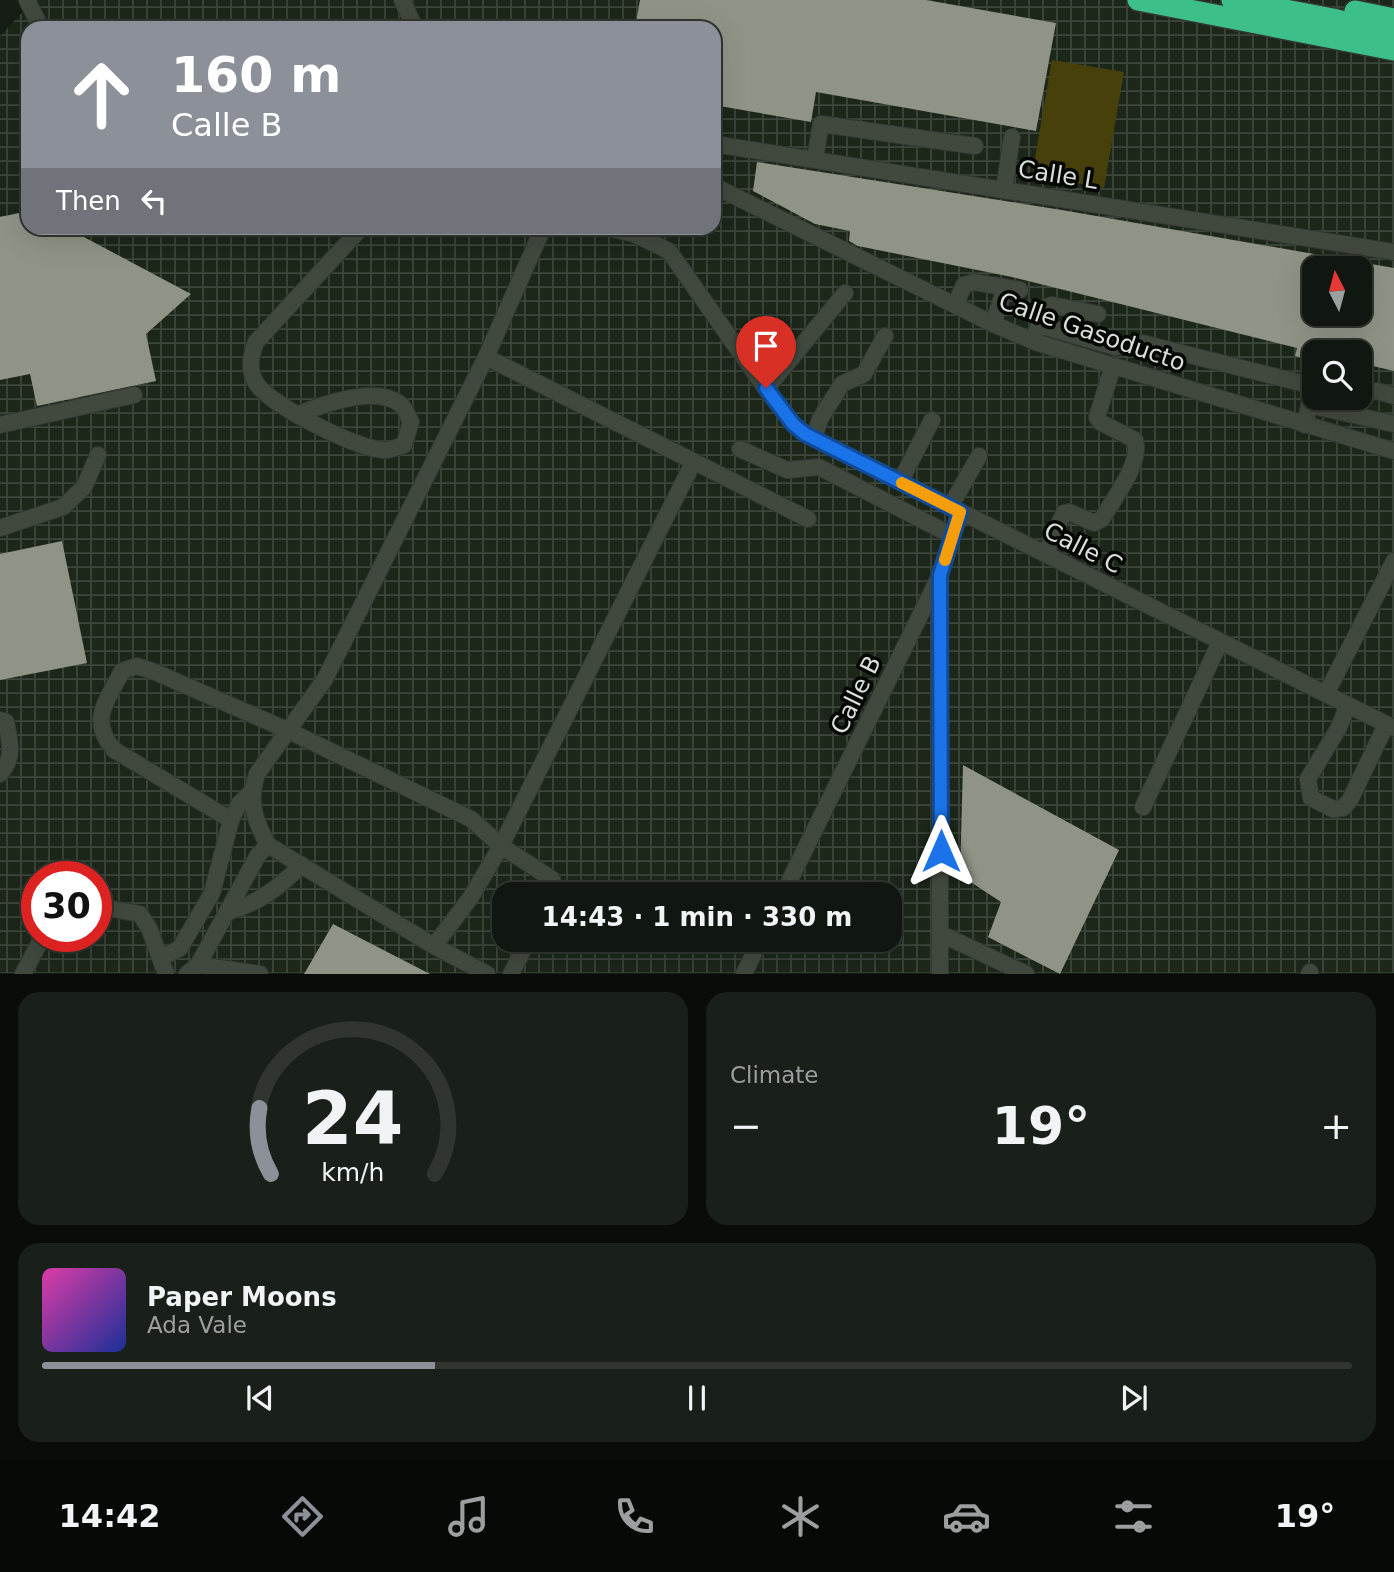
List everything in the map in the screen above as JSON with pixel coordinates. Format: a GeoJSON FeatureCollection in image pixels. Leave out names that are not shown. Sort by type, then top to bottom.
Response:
{"type":"FeatureCollection","features":[{"type":"Feature","properties":{"kind":"highway"},"geometry":{"type":"LineString","coordinates":[[1138,0],[1394,50]]}},
{"type":"Feature","properties":{"kind":"highway"},"geometry":{"type":"LineString","coordinates":[[1232,0],[1333,19],[1394,35]]}},
{"type":"Feature","properties":{"kind":"highway"},"geometry":{"type":"LineString","coordinates":[[1305,0],[1394,19]]}},
{"type":"Feature","properties":{"kind":"street"},"geometry":{"type":"LineString","coordinates":[[27,0],[38,21]]}},
{"type":"Feature","properties":{"kind":"street"},"geometry":{"type":"LineString","coordinates":[[402,0],[412,21]]}},
{"type":"Feature","properties":{"kind":"street"},"geometry":{"type":"LineString","coordinates":[[815,158],[821,124],[975,146]]}},
{"type":"Feature","properties":{"kind":"street"},"geometry":{"type":"LineString","coordinates":[[1004,189],[1012,136]]}},
{"type":"Feature","properties":{"kind":"street","name":"Calle L"},"geometry":{"type":"LineString","coordinates":[[721,145],[1394,253]]}},
{"type":"Feature","properties":{"kind":"street","name":"Calle Gasoducto"},"geometry":{"type":"LineString","coordinates":[[721,189],[993,324],[1036,333],[1113,366],[1394,451]]}},
{"type":"Feature","properties":{"kind":"street"},"geometry":{"type":"LineString","coordinates":[[299,414],[333,400],[386,396],[402,405],[411,422],[404,445],[384,451],[351,442],[299,414],[275,401],[255,382],[250,356],[256,342],[355,235]]}},
{"type":"Feature","properties":{"kind":"street"},"geometry":{"type":"LineString","coordinates":[[487,974],[434,946],[268,845],[253,817],[251,792],[257,774],[325,679],[486,357],[540,235]]}},
{"type":"Feature","properties":{"kind":"street","name":"Calle C"},"geometry":{"type":"LineString","coordinates":[[636,235],[669,251],[793,424],[814,438],[1390,727]]}},
{"type":"Feature","properties":{"kind":"street"},"geometry":{"type":"LineString","coordinates":[[954,305],[964,285],[974,282],[1012,289],[993,324]]}},
{"type":"Feature","properties":{"kind":"street"},"geometry":{"type":"LineString","coordinates":[[766,388],[845,293]]}},
{"type":"Feature","properties":{"kind":"street"},"geometry":{"type":"LineString","coordinates":[[1098,314],[1052,305],[1046,307],[1036,333],[1115,347],[1142,343],[1302,383]]}},
{"type":"Feature","properties":{"kind":"street"},"geometry":{"type":"LineString","coordinates":[[814,438],[820,419],[842,384],[864,374],[885,336]]}},
{"type":"Feature","properties":{"kind":"street"},"geometry":{"type":"LineString","coordinates":[[486,357],[808,519]]}},
{"type":"Feature","properties":{"kind":"street"},"geometry":{"type":"LineString","coordinates":[[1045,554],[1064,513],[1069,512],[1094,523],[1102,519],[1133,464],[1137,446],[1135,440],[1100,422],[1097,417],[1113,366]]}},
{"type":"Feature","properties":{"kind":"street"},"geometry":{"type":"LineString","coordinates":[[1372,392],[1394,396]]}},
{"type":"Feature","properties":{"kind":"street"},"geometry":{"type":"LineString","coordinates":[[0,425],[134,395]]}},
{"type":"Feature","properties":{"kind":"street"},"geometry":{"type":"LineString","coordinates":[[1305,425],[1308,410]]}},
{"type":"Feature","properties":{"kind":"street"},"geometry":{"type":"LineString","coordinates":[[1331,410],[1394,424]]}},
{"type":"Feature","properties":{"kind":"street"},"geometry":{"type":"LineString","coordinates":[[900,482],[932,420]]}},
{"type":"Feature","properties":{"kind":"street"},"geometry":{"type":"LineString","coordinates":[[740,449],[787,470],[819,467],[953,536]]}},
{"type":"Feature","properties":{"kind":"street"},"geometry":{"type":"LineString","coordinates":[[0,528],[63,507],[84,487],[98,455]]}},
{"type":"Feature","properties":{"kind":"street","name":"Calle B"},"geometry":{"type":"LineString","coordinates":[[789,882],[940,575],[953,536],[955,510],[979,456]]}},
{"type":"Feature","properties":{"kind":"street"},"geometry":{"type":"LineString","coordinates":[[434,946],[471,897],[501,846],[693,463]]}},
{"type":"Feature","properties":{"kind":"street"},"geometry":{"type":"LineString","coordinates":[[1326,694],[1394,561]]}},
{"type":"Feature","properties":{"kind":"street"},"geometry":{"type":"LineString","coordinates":[[940,575],[940,974]]}},
{"type":"Feature","properties":{"kind":"street"},"geometry":{"type":"LineString","coordinates":[[1143,807],[1220,642]]}},
{"type":"Feature","properties":{"kind":"street"},"geometry":{"type":"LineString","coordinates":[[231,820],[114,750],[102,736],[98,721],[122,671],[137,666],[155,671],[287,730],[471,819],[501,846],[553,882]]}},
{"type":"Feature","properties":{"kind":"street"},"geometry":{"type":"LineString","coordinates":[[1348,706],[1338,729],[1308,779],[1311,798],[1333,809],[1343,808],[1390,727]]}},
{"type":"Feature","properties":{"kind":"street"},"geometry":{"type":"LineString","coordinates":[[0,720],[6,722],[12,750],[0,774]]}},
{"type":"Feature","properties":{"kind":"street"},"geometry":{"type":"LineString","coordinates":[[112,909],[140,914],[164,966],[180,948],[212,893],[231,820],[239,804],[251,792]]}},
{"type":"Feature","properties":{"kind":"street"},"geometry":{"type":"LineString","coordinates":[[243,972],[192,969],[227,912],[257,855],[268,845]]}},
{"type":"Feature","properties":{"kind":"street"},"geometry":{"type":"LineString","coordinates":[[227,912],[272,894],[302,865]]}},
{"type":"Feature","properties":{"kind":"street"},"geometry":{"type":"LineString","coordinates":[[942,934],[1026,974]]}},
{"type":"Feature","properties":{"kind":"street"},"geometry":{"type":"LineString","coordinates":[[23,974],[35,952]]}},
{"type":"Feature","properties":{"kind":"street"},"geometry":{"type":"LineString","coordinates":[[511,974],[522,952]]}},
{"type":"Feature","properties":{"kind":"street"},"geometry":{"type":"LineString","coordinates":[[744,974],[754,952]]}},
{"type":"Feature","properties":{"kind":"shaded area"},"geometry":{"type":"Polygon","coordinates":[[[34,0],[1394,0],[1394,973],[0,973],[0,36],[34,0]]]}},
{"type":"Feature","properties":{"kind":"shaded area"},"geometry":{"type":"Polygon","coordinates":[[[1052,60],[1124,72],[1104,188],[1032,175],[1052,60]]]}},
{"type":"Feature","properties":{"kind":"building"},"geometry":{"type":"Polygon","coordinates":[[[640,0],[926,0],[1056,23],[1036,131],[816,92],[811,122],[721,106],[721,21],[636,21],[640,0]]]}},
{"type":"Feature","properties":{"kind":"building"},"geometry":{"type":"Polygon","coordinates":[[[757,162],[1062,210],[1325,256],[1302,256],[1302,326],[1372,326],[1372,264],[1394,268],[1394,371],[1372,366],[1372,340],[1302,340],[1302,358],[1295,356],[1297,348],[1012,277],[858,246],[849,241],[850,231],[815,224],[753,191],[757,162]]]}},
{"type":"Feature","properties":{"kind":"building"},"geometry":{"type":"Polygon","coordinates":[[[21,212],[21,235],[80,235],[191,294],[146,334],[156,381],[37,406],[30,374],[0,380],[0,217],[21,212]]]}},
{"type":"Feature","properties":{"kind":"building"},"geometry":{"type":"Polygon","coordinates":[[[62,541],[87,663],[0,680],[0,554],[62,541]]]}},
{"type":"Feature","properties":{"kind":"building"},"geometry":{"type":"Polygon","coordinates":[[[963,765],[1119,850],[1060,974],[988,937],[1001,902],[960,875],[963,765]]]}},
{"type":"Feature","properties":{"kind":"building"},"geometry":{"type":"Polygon","coordinates":[[[333,924],[430,974],[304,974],[333,924]]]}},
{"type":"Feature","properties":{"kind":"slow traffic"},"geometry":{"type":"LineString","coordinates":[[902,483],[960,512],[945,560]]}},
{"type":"Feature","properties":{"kind":"route"},"geometry":{"type":"LineString","coordinates":[[766,388],[793,424],[805,434],[960,512],[940,575],[941,851]]}}]}
